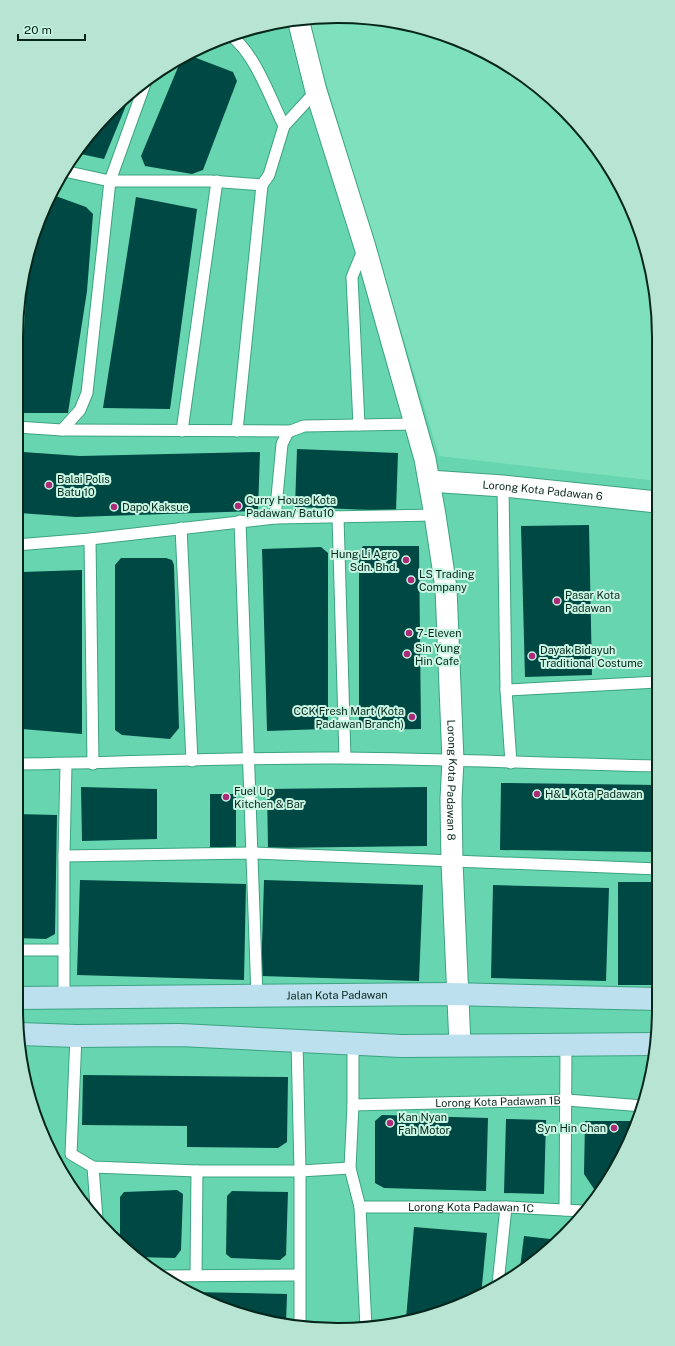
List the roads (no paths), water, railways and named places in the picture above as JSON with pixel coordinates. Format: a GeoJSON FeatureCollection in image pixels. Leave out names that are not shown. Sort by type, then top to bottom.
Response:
{"type":"FeatureCollection","features":[{"type":"Feature","properties":{"kind":"main road","name":"Jalan Kota Padawan"},"geometry":{"type":"LineString","coordinates":[[23,998],[64,999],[458,994],[652,999]]}},
{"type":"Feature","properties":{"kind":"main road"},"geometry":{"type":"LineString","coordinates":[[24,1034],[76,1036],[180,1036],[353,1044],[566,1046],[650,1044]]}},
{"type":"Feature","properties":{"kind":"street","name":"Lorong Kota Padawan 8"},"geometry":{"type":"LineString","coordinates":[[300,26],[316,91],[364,246],[414,424],[429,481],[435,515],[446,588],[453,761],[451,799],[452,862],[460,1045]]}},
{"type":"Feature","properties":{"kind":"street","name":"Lorong Kota Padawan 6"},"geometry":{"type":"LineString","coordinates":[[429,481],[503,486],[652,501]]}},
{"type":"Feature","properties":{"kind":"lane"},"geometry":{"type":"LineString","coordinates":[[236,40],[254,64],[284,126]]}},
{"type":"Feature","properties":{"kind":"lane"},"geometry":{"type":"LineString","coordinates":[[62,430],[80,410],[87,393],[110,181],[142,91]]}},
{"type":"Feature","properties":{"kind":"lane"},"geometry":{"type":"LineString","coordinates":[[236,431],[262,185],[269,175],[284,126],[316,91]]}},
{"type":"Feature","properties":{"kind":"lane"},"geometry":{"type":"LineString","coordinates":[[70,172],[110,181],[217,181],[262,185]]}},
{"type":"Feature","properties":{"kind":"lane"},"geometry":{"type":"LineString","coordinates":[[182,431],[217,181]]}},
{"type":"Feature","properties":{"kind":"lane"},"geometry":{"type":"LineString","coordinates":[[359,425],[352,278],[364,246]]}},
{"type":"Feature","properties":{"kind":"lane"},"geometry":{"type":"LineString","coordinates":[[23,428],[62,430],[289,431],[304,426],[414,424]]}},
{"type":"Feature","properties":{"kind":"lane"},"geometry":{"type":"LineString","coordinates":[[275,518],[282,444],[289,431]]}},
{"type":"Feature","properties":{"kind":"lane"},"geometry":{"type":"LineString","coordinates":[[503,486],[506,690],[511,763]]}},
{"type":"Feature","properties":{"kind":"lane"},"geometry":{"type":"LineString","coordinates":[[23,544],[90,539],[275,518],[435,515]]}},
{"type":"Feature","properties":{"kind":"lane"},"geometry":{"type":"LineString","coordinates":[[338,517],[346,758]]}},
{"type":"Feature","properties":{"kind":"lane"},"geometry":{"type":"LineString","coordinates":[[240,521],[257,996]]}},
{"type":"Feature","properties":{"kind":"lane"},"geometry":{"type":"LineString","coordinates":[[181,528],[192,761]]}},
{"type":"Feature","properties":{"kind":"lane"},"geometry":{"type":"LineString","coordinates":[[90,539],[93,764]]}},
{"type":"Feature","properties":{"kind":"lane"},"geometry":{"type":"LineString","coordinates":[[506,690],[652,682]]}},
{"type":"Feature","properties":{"kind":"lane"},"geometry":{"type":"LineString","coordinates":[[23,764],[93,764],[248,758],[346,758],[652,766]]}},
{"type":"Feature","properties":{"kind":"lane"},"geometry":{"type":"LineString","coordinates":[[64,999],[64,856],[66,764]]}},
{"type":"Feature","properties":{"kind":"lane"},"geometry":{"type":"LineString","coordinates":[[64,856],[251,854],[652,869]]}},
{"type":"Feature","properties":{"kind":"lane"},"geometry":{"type":"LineString","coordinates":[[23,950],[64,950]]}},
{"type":"Feature","properties":{"kind":"lane"},"geometry":{"type":"LineString","coordinates":[[76,1036],[71,1154],[93,1167],[197,1171],[300,1171],[350,1168]]}},
{"type":"Feature","properties":{"kind":"lane"},"geometry":{"type":"LineString","coordinates":[[297,1041],[300,1171],[300,1320]]}},
{"type":"Feature","properties":{"kind":"lane"},"geometry":{"type":"LineString","coordinates":[[353,1044],[353,1104],[350,1168],[360,1206],[366,1321]]}},
{"type":"Feature","properties":{"kind":"lane"},"geometry":{"type":"LineString","coordinates":[[565,1210],[567,1100],[566,1046]]}},
{"type":"Feature","properties":{"kind":"lane","name":"Lorong Kota Padawan 1B"},"geometry":{"type":"LineString","coordinates":[[353,1104],[567,1100],[636,1105]]}},
{"type":"Feature","properties":{"kind":"lane"},"geometry":{"type":"LineString","coordinates":[[93,1167],[96,1210]]}},
{"type":"Feature","properties":{"kind":"lane"},"geometry":{"type":"LineString","coordinates":[[196,1275],[197,1171]]}},
{"type":"Feature","properties":{"kind":"lane","name":"Lorong Kota Padawan 1C"},"geometry":{"type":"LineString","coordinates":[[360,1206],[506,1207],[578,1211]]}},
{"type":"Feature","properties":{"kind":"lane"},"geometry":{"type":"LineString","coordinates":[[499,1279],[506,1207]]}},
{"type":"Feature","properties":{"kind":"lane"},"geometry":{"type":"LineString","coordinates":[[172,1276],[299,1275]]}},
{"type":"Feature","properties":{"kind":"place","name":"Balai Polis Batu 10"},"geometry":{"type":"Point","coordinates":[49,485]}},
{"type":"Feature","properties":{"kind":"place","name":"Curry House Kota Padawan/ Batu10"},"geometry":{"type":"Point","coordinates":[238,506]}},
{"type":"Feature","properties":{"kind":"place","name":"Dapo Kaksue"},"geometry":{"type":"Point","coordinates":[114,507]}},
{"type":"Feature","properties":{"kind":"place","name":"Hung Li Agro Sdn. Bhd."},"geometry":{"type":"Point","coordinates":[406,560]}},
{"type":"Feature","properties":{"kind":"place","name":"LS Trading Company"},"geometry":{"type":"Point","coordinates":[411,580]}},
{"type":"Feature","properties":{"kind":"place","name":"Pasar Kota Padawan"},"geometry":{"type":"Point","coordinates":[557,601]}},
{"type":"Feature","properties":{"kind":"place","name":"7-Eleven"},"geometry":{"type":"Point","coordinates":[409,633]}},
{"type":"Feature","properties":{"kind":"place","name":"Sin Yung Hin Cafe"},"geometry":{"type":"Point","coordinates":[407,654]}},
{"type":"Feature","properties":{"kind":"place","name":"Dayak Bidayuh Traditional Costume"},"geometry":{"type":"Point","coordinates":[532,656]}},
{"type":"Feature","properties":{"kind":"place","name":"CCK Fresh Mart (Kota Padawan Branch)"},"geometry":{"type":"Point","coordinates":[412,717]}},
{"type":"Feature","properties":{"kind":"place","name":"H&L Kota Padawan"},"geometry":{"type":"Point","coordinates":[537,794]}},
{"type":"Feature","properties":{"kind":"place","name":"Fuel Up Kitchen & Bar"},"geometry":{"type":"Point","coordinates":[226,797]}},
{"type":"Feature","properties":{"kind":"place","name":"Kan Nyan Fah Motor"},"geometry":{"type":"Point","coordinates":[390,1123]}},
{"type":"Feature","properties":{"kind":"place","name":"Syn Hin Chan"},"geometry":{"type":"Point","coordinates":[614,1128]}}]}
